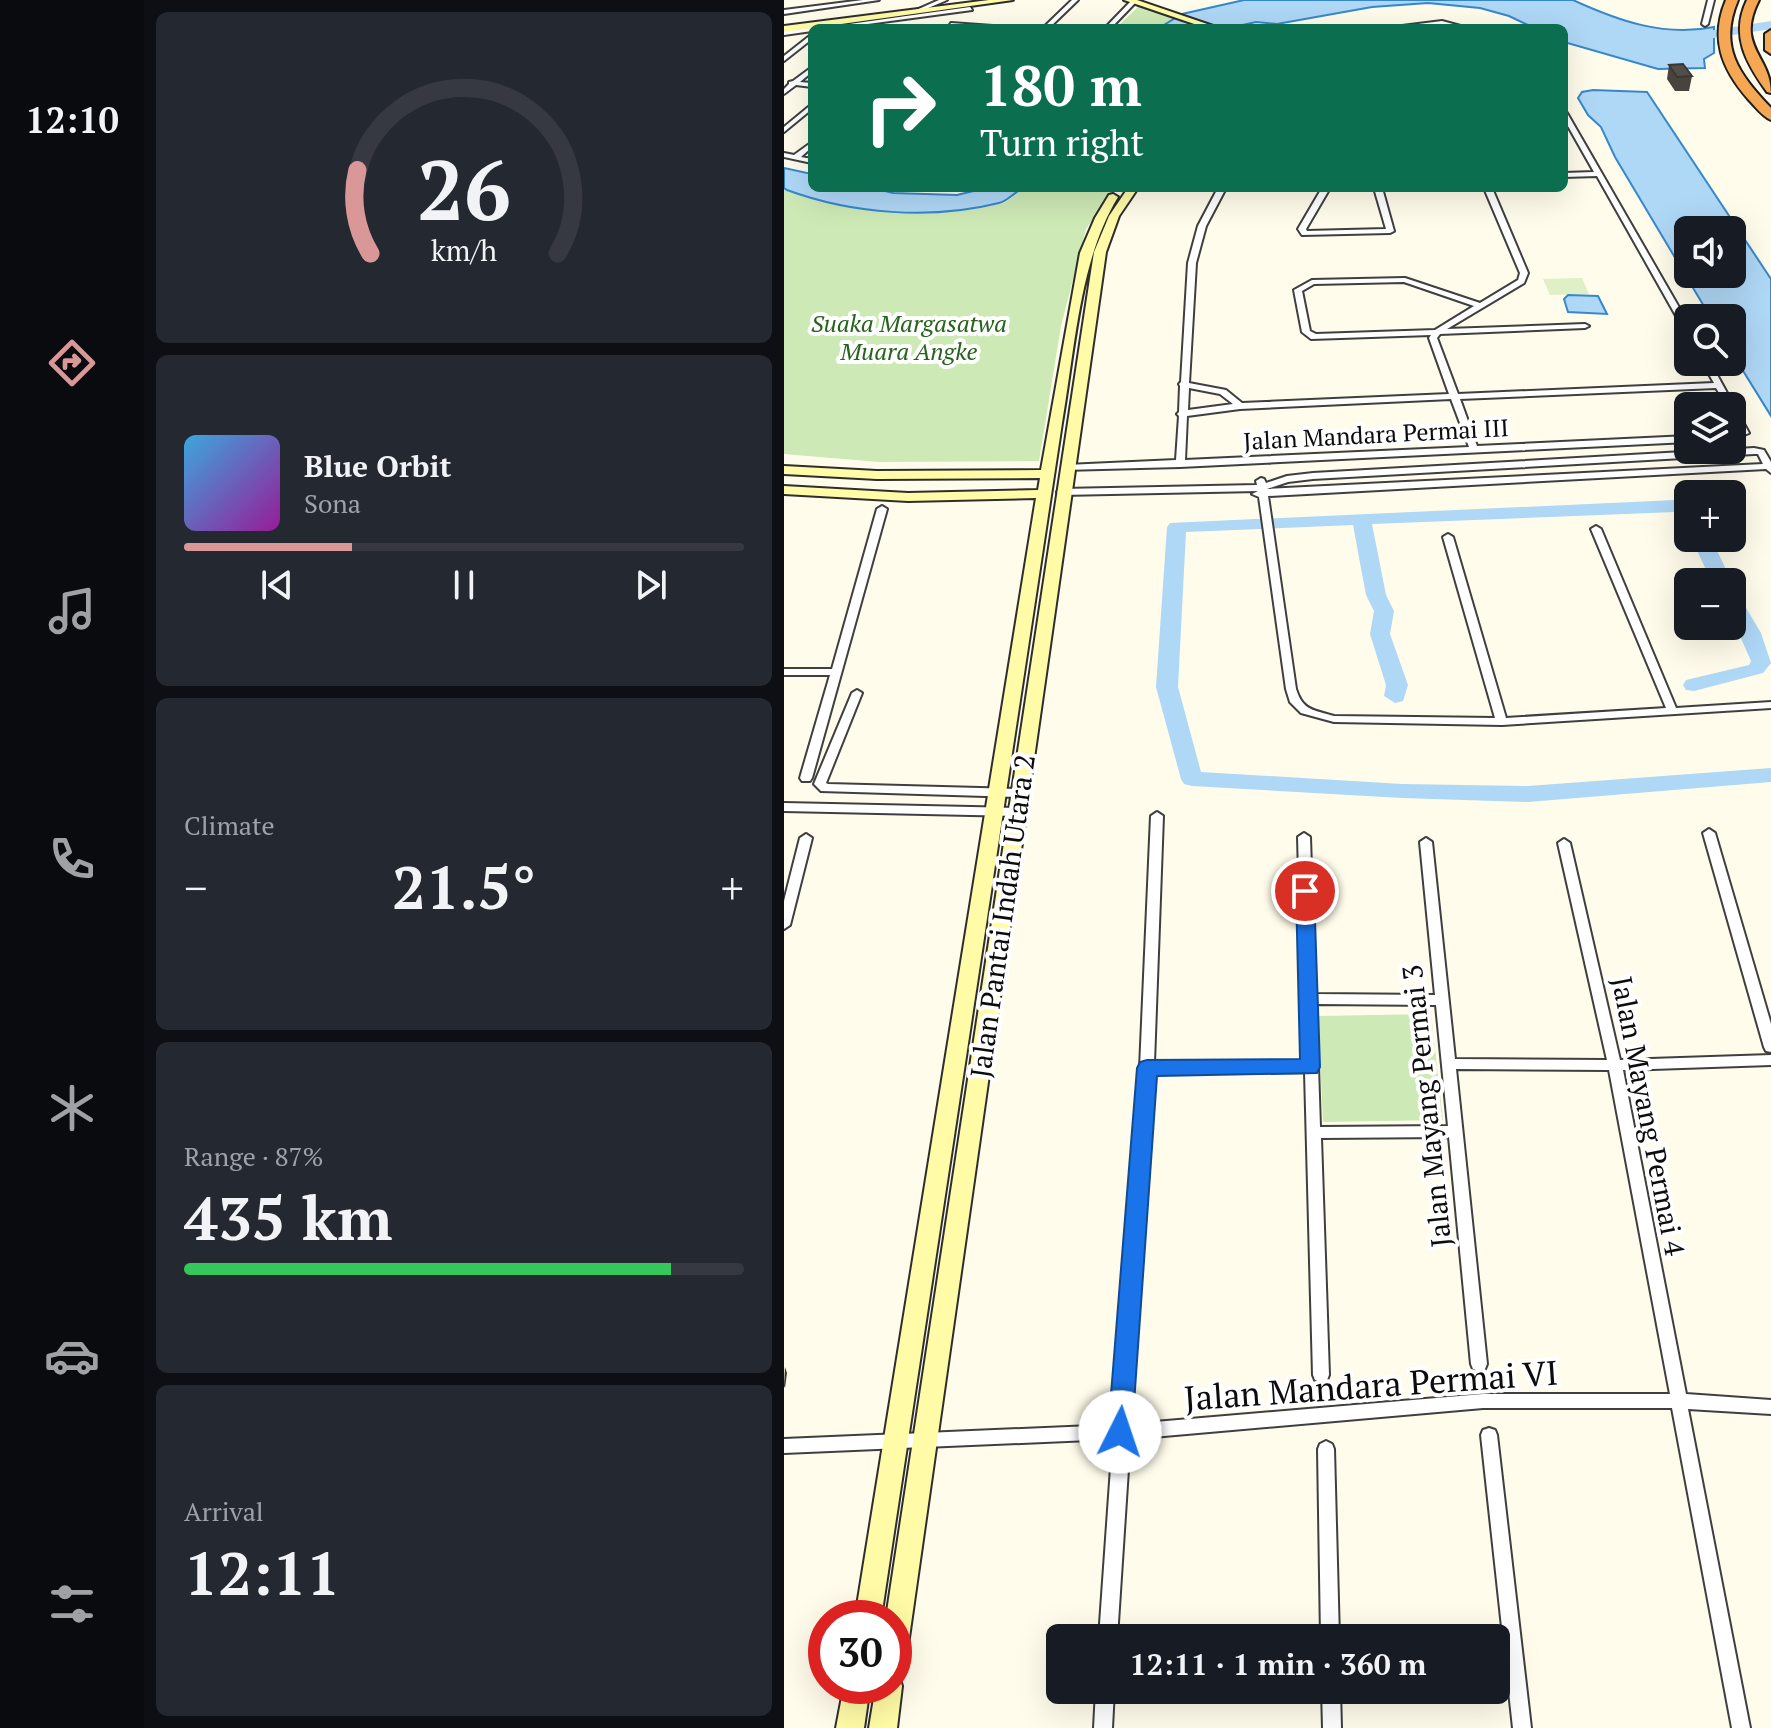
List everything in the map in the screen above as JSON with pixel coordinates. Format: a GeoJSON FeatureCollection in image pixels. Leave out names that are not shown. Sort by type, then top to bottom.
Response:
{"type":"FeatureCollection","features":[{"type":"Feature","properties":{"kind":"highway"},"geometry":{"type":"LineString","coordinates":[[1732,0],[1722,47],[1771,104]]}},
{"type":"Feature","properties":{"kind":"highway"},"geometry":{"type":"LineString","coordinates":[[1728,23],[1755,1]]}},
{"type":"Feature","properties":{"kind":"highway"},"geometry":{"type":"LineString","coordinates":[[1755,1],[1743,26],[1748,53],[1771,89]]}},
{"type":"Feature","properties":{"kind":"highway"},"geometry":{"type":"LineString","coordinates":[[1755,1],[1755,37],[1769,61]]}},
{"type":"Feature","properties":{"kind":"highway"},"geometry":{"type":"LineString","coordinates":[[1769,61],[1771,34]]}},
{"type":"Feature","properties":{"kind":"highway"},"geometry":{"type":"LineString","coordinates":[[1730,54],[1771,116]]}},
{"type":"Feature","properties":{"kind":"street"},"geometry":{"type":"LineString","coordinates":[[816,0],[828,6]]}},
{"type":"Feature","properties":{"kind":"street"},"geometry":{"type":"LineString","coordinates":[[786,10],[876,0]]}},
{"type":"Feature","properties":{"kind":"street"},"geometry":{"type":"LineString","coordinates":[[855,24],[917,14],[948,4],[991,0]]}},
{"type":"Feature","properties":{"kind":"street"},"geometry":{"type":"LineString","coordinates":[[839,24],[1009,0]]}},
{"type":"Feature","properties":{"kind":"street"},"geometry":{"type":"LineString","coordinates":[[1050,24],[1075,0]]}},
{"type":"Feature","properties":{"kind":"street"},"geometry":{"type":"LineString","coordinates":[[1145,0],[1205,24]]}},
{"type":"Feature","properties":{"kind":"street"},"geometry":{"type":"LineString","coordinates":[[1705,24],[1711,0]]}},
{"type":"Feature","properties":{"kind":"street"},"geometry":{"type":"LineString","coordinates":[[1111,24],[1130,1],[1216,24]]}},
{"type":"Feature","properties":{"kind":"street"},"geometry":{"type":"LineString","coordinates":[[948,4],[970,7]]}},
{"type":"Feature","properties":{"kind":"street"},"geometry":{"type":"LineString","coordinates":[[951,24],[970,7]]}},
{"type":"Feature","properties":{"kind":"street"},"geometry":{"type":"LineString","coordinates":[[908,24],[917,14]]}},
{"type":"Feature","properties":{"kind":"street"},"geometry":{"type":"LineString","coordinates":[[784,31],[808,28]]}},
{"type":"Feature","properties":{"kind":"street"},"geometry":{"type":"LineString","coordinates":[[784,31],[808,29]]}},
{"type":"Feature","properties":{"kind":"street"},"geometry":{"type":"LineString","coordinates":[[784,59],[808,39]]}},
{"type":"Feature","properties":{"kind":"street"},"geometry":{"type":"LineString","coordinates":[[787,86],[808,72]]}},
{"type":"Feature","properties":{"kind":"street"},"geometry":{"type":"LineString","coordinates":[[787,86],[808,87]]}},
{"type":"Feature","properties":{"kind":"street"},"geometry":{"type":"LineString","coordinates":[[784,130],[808,109]]}},
{"type":"Feature","properties":{"kind":"street"},"geometry":{"type":"LineString","coordinates":[[1568,120],[1674,305]]}},
{"type":"Feature","properties":{"kind":"street"},"geometry":{"type":"LineString","coordinates":[[796,157],[808,147]]}},
{"type":"Feature","properties":{"kind":"street"},"geometry":{"type":"LineString","coordinates":[[784,155],[808,160]]}},
{"type":"Feature","properties":{"kind":"street"},"geometry":{"type":"LineString","coordinates":[[1568,175],[1599,174]]}},
{"type":"Feature","properties":{"kind":"street","name":"Jalan Pantai Indah Utara 2"},"geometry":{"type":"LineString","coordinates":[[871,1600],[898,1443],[1045,474],[1086,253],[1100,218],[1116,192]]}},
{"type":"Feature","properties":{"kind":"street","name":"Jalan Pantai Indah Utara 2"},"geometry":{"type":"LineString","coordinates":[[902,1600],[1100,252],[1114,216],[1130,192]]}},
{"type":"Feature","properties":{"kind":"street"},"geometry":{"type":"LineString","coordinates":[[1180,464],[1192,263],[1202,226],[1220,192]]}},
{"type":"Feature","properties":{"kind":"street"},"geometry":{"type":"LineString","coordinates":[[1324,192],[1302,229],[1305,233],[1390,231],[1379,192]]}},
{"type":"Feature","properties":{"kind":"street"},"geometry":{"type":"LineString","coordinates":[[1474,449],[1433,338],[1437,332],[1521,281],[1524,273],[1490,192]]}},
{"type":"Feature","properties":{"kind":"street"},"geometry":{"type":"LineString","coordinates":[[1479,305],[1405,280],[1312,282],[1298,290],[1306,332],[1314,337],[1585,326]]}},
{"type":"Feature","properties":{"kind":"street"},"geometry":{"type":"LineString","coordinates":[[1715,376],[1724,392]]}},
{"type":"Feature","properties":{"kind":"street"},"geometry":{"type":"LineString","coordinates":[[1183,384],[1223,392],[1240,406]]}},
{"type":"Feature","properties":{"kind":"street"},"geometry":{"type":"LineString","coordinates":[[1181,414],[1240,406],[1720,385]]}},
{"type":"Feature","properties":{"kind":"street","name":"Jalan Mandara Permai III"},"geometry":{"type":"LineString","coordinates":[[1064,482],[1093,467],[1674,440]]}},
{"type":"Feature","properties":{"kind":"street"},"geometry":{"type":"LineString","coordinates":[[1178,498],[1313,476],[1759,452],[1770,468]]}},
{"type":"Feature","properties":{"kind":"street"},"geometry":{"type":"LineString","coordinates":[[1039,518],[1051,512],[1055,493],[1064,482],[1264,486],[1770,468]]}},
{"type":"Feature","properties":{"kind":"street"},"geometry":{"type":"LineString","coordinates":[[784,470],[1045,474]]}},
{"type":"Feature","properties":{"kind":"street"},"geometry":{"type":"LineString","coordinates":[[828,493],[840,473]]}},
{"type":"Feature","properties":{"kind":"street"},"geometry":{"type":"LineString","coordinates":[[1264,486],[1268,538],[1291,689],[1295,702],[1305,711],[1334,719],[1502,722],[1771,705]]}},
{"type":"Feature","properties":{"kind":"street"},"geometry":{"type":"LineString","coordinates":[[784,490],[908,497],[1042,494]]}},
{"type":"Feature","properties":{"kind":"street"},"geometry":{"type":"LineString","coordinates":[[806,778],[882,509]]}},
{"type":"Feature","properties":{"kind":"street"},"geometry":{"type":"LineString","coordinates":[[1596,529],[1672,710]]}},
{"type":"Feature","properties":{"kind":"street"},"geometry":{"type":"LineString","coordinates":[[1448,537],[1502,722]]}},
{"type":"Feature","properties":{"kind":"street"},"geometry":{"type":"LineString","coordinates":[[784,672],[837,672]]}},
{"type":"Feature","properties":{"kind":"street"},"geometry":{"type":"LineString","coordinates":[[857,693],[820,784],[825,788],[1019,802]]}},
{"type":"Feature","properties":{"kind":"street"},"geometry":{"type":"LineString","coordinates":[[784,807],[1019,802]]}},
{"type":"Feature","properties":{"kind":"street"},"geometry":{"type":"LineString","coordinates":[[1109,1624],[1147,1068],[1157,816]]}},
{"type":"Feature","properties":{"kind":"street"},"geometry":{"type":"LineString","coordinates":[[1709,833],[1764,999],[1771,1047]]}},
{"type":"Feature","properties":{"kind":"street"},"geometry":{"type":"LineString","coordinates":[[1304,837],[1321,1375]]}},
{"type":"Feature","properties":{"kind":"street"},"geometry":{"type":"LineString","coordinates":[[784,925],[806,838]]}},
{"type":"Feature","properties":{"kind":"street","name":"Jalan Mayang Permai 3"},"geometry":{"type":"LineString","coordinates":[[1426,842],[1479,1364]]}},
{"type":"Feature","properties":{"kind":"street","name":"Jalan Mayang Permai 4"},"geometry":{"type":"LineString","coordinates":[[1564,843],[1615,1065],[1741,1728]]}},
{"type":"Feature","properties":{"kind":"street"},"geometry":{"type":"LineString","coordinates":[[1308,999],[1442,1000]]}},
{"type":"Feature","properties":{"kind":"street"},"geometry":{"type":"LineString","coordinates":[[1448,1064],[1615,1065],[1771,1060]]}},
{"type":"Feature","properties":{"kind":"street"},"geometry":{"type":"LineString","coordinates":[[1147,1068],[1310,1067]]}},
{"type":"Feature","properties":{"kind":"street"},"geometry":{"type":"LineString","coordinates":[[1313,1133],[1455,1131]]}},
{"type":"Feature","properties":{"kind":"street","name":"Jalan Mandara Permai VI"},"geometry":{"type":"LineString","coordinates":[[784,1446],[1120,1432],[1483,1401],[1677,1401],[1771,1407]]}},
{"type":"Feature","properties":{"kind":"street"},"geometry":{"type":"LineString","coordinates":[[1489,1435],[1522,1728]]}},
{"type":"Feature","properties":{"kind":"street"},"geometry":{"type":"LineString","coordinates":[[1326,1449],[1330,1624]]}},
{"type":"Feature","properties":{"kind":"street"},"geometry":{"type":"LineString","coordinates":[[850,1728],[854,1704]]}},
{"type":"Feature","properties":{"kind":"street"},"geometry":{"type":"LineString","coordinates":[[883,1728],[886,1704]]}},
{"type":"Feature","properties":{"kind":"street"},"geometry":{"type":"LineString","coordinates":[[1103,1728],[1104,1704]]}},
{"type":"Feature","properties":{"kind":"street"},"geometry":{"type":"LineString","coordinates":[[1331,1704],[1332,1728]]}},
{"type":"Feature","properties":{"kind":"green space"},"geometry":{"type":"Polygon","coordinates":[[[1139,6],[1174,19],[1166,24],[1120,24],[1139,6]]]}},
{"type":"Feature","properties":{"kind":"green space","name":"Suaka Margasatwa Muara Angke"},"geometry":{"type":"Polygon","coordinates":[[[784,188],[836,205],[918,212],[973,209],[1004,203],[1019,192],[1112,192],[1086,229],[1061,326],[1039,461],[879,462],[784,454],[784,188]]]}},
{"type":"Feature","properties":{"kind":"green space"},"geometry":{"type":"Polygon","coordinates":[[[1582,278],[1589,294],[1550,295],[1543,279],[1582,278]]]}},
{"type":"Feature","properties":{"kind":"green space"},"geometry":{"type":"Polygon","coordinates":[[[1431,1014],[1443,1120],[1323,1122],[1318,1016],[1431,1014]]]}},
{"type":"Feature","properties":{"kind":"water"},"geometry":{"type":"Polygon","coordinates":[[[1244,0],[1573,0],[1642,25],[1677,30],[1714,27],[1714,53],[1704,59],[1705,68],[1658,69],[1568,43],[1568,24],[1526,24],[1480,8],[1428,3],[1372,7],[1277,24],[1166,24],[1182,14],[1244,0]]]}},
{"type":"Feature","properties":{"kind":"water"},"geometry":{"type":"Polygon","coordinates":[[[1593,90],[1647,92],[1729,216],[1674,216],[1674,256],[1615,157],[1601,127],[1588,115],[1578,98],[1582,92],[1593,90]]]}},
{"type":"Feature","properties":{"kind":"water"},"geometry":{"type":"Polygon","coordinates":[[[784,168],[808,173],[808,192],[957,195],[1017,192],[1003,202],[946,212],[919,213],[838,205],[784,188],[784,168]]]}},
{"type":"Feature","properties":{"kind":"water"},"geometry":{"type":"Polygon","coordinates":[[[1746,241],[1771,279],[1771,416],[1746,376],[1746,304],[1703,304],[1693,288],[1746,288],[1746,241]]]}},
{"type":"Feature","properties":{"kind":"water"},"geometry":{"type":"Polygon","coordinates":[[[1568,295],[1598,296],[1607,314],[1568,312],[1564,299],[1568,295]]]}},
{"type":"Feature","properties":{"kind":"building"},"geometry":{"type":"Polygon","coordinates":[[[1683,64],[1692,76],[1677,77],[1669,65],[1683,64]]]}},
{"type":"Feature","properties":{"kind":"waterway"},"geometry":{"type":"LineString","coordinates":[[1683,39],[1771,25]]}},
{"type":"Feature","properties":{"kind":"waterway"},"geometry":{"type":"LineString","coordinates":[[1674,506],[1177,527],[1167,687],[1192,779],[1402,791],[1528,794],[1771,775]]}},
{"type":"Feature","properties":{"kind":"waterway"},"geometry":{"type":"LineString","coordinates":[[1362,521],[1376,595],[1384,611],[1380,634],[1397,685],[1395,696]]}},
{"type":"Feature","properties":{"kind":"waterway"},"geometry":{"type":"LineString","coordinates":[[1708,552],[1715,568]]}},
{"type":"Feature","properties":{"kind":"waterway"},"geometry":{"type":"LineString","coordinates":[[1694,685],[1756,669],[1762,661],[1746,624]]}},
{"type":"Feature","properties":{"kind":"route"},"geometry":{"type":"LineString","coordinates":[[1120,1432],[1147,1068],[1310,1067],[1305,891]]}}]}
